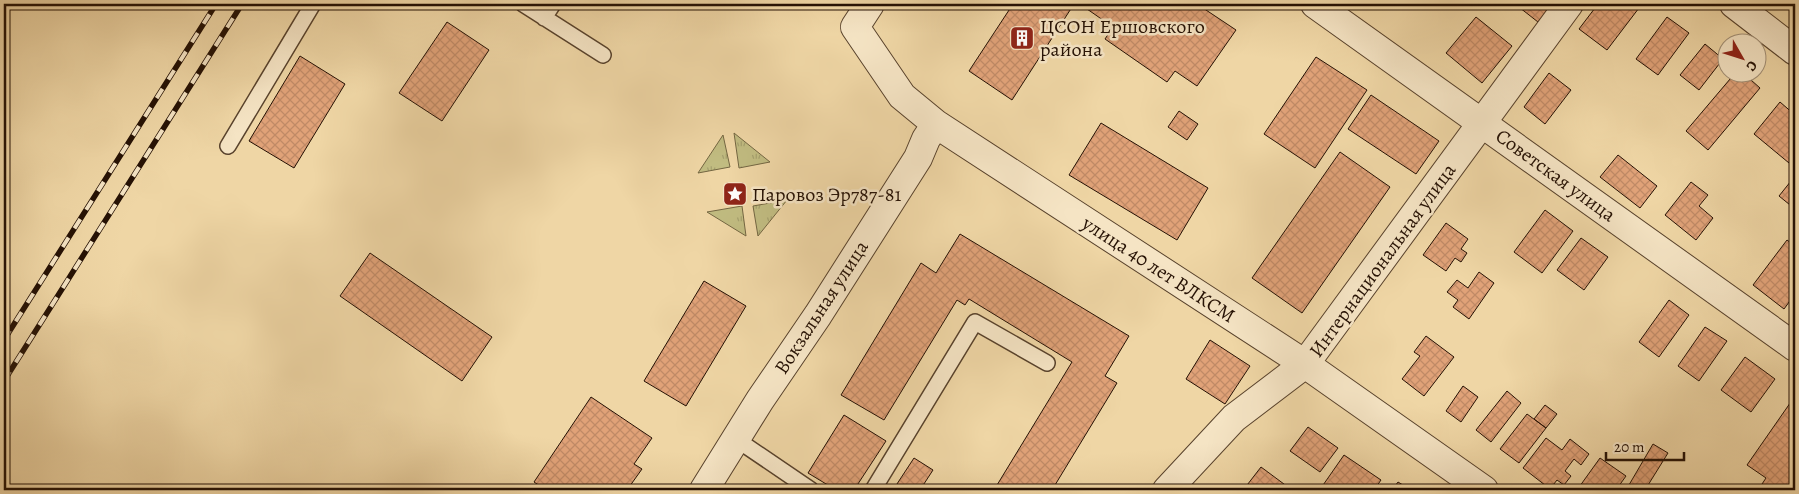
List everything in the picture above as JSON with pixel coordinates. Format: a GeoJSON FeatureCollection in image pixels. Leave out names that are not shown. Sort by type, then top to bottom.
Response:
{"type":"FeatureCollection","features":[{"type":"Feature","properties":{"kind":"street","name":"улица 40 лет ВЛКСМ"},"geometry":{"type":"LineString","coordinates":[[870,4],[855,27],[902,96],[936,124],[1305,364],[1484,490]]}},
{"type":"Feature","properties":{"kind":"street","name":"Советская улица"},"geometry":{"type":"LineString","coordinates":[[1316,4],[1795,348]]}},
{"type":"Feature","properties":{"kind":"street","name":"Интернациональная улица"},"geometry":{"type":"LineString","coordinates":[[1167,490],[1234,418],[1305,364],[1570,4]]}},
{"type":"Feature","properties":{"kind":"street"},"geometry":{"type":"LineString","coordinates":[[1734,4],[1795,51]]}},
{"type":"Feature","properties":{"kind":"street","name":"Вокзальная улица"},"geometry":{"type":"LineString","coordinates":[[704,490],[760,400],[839,282],[918,158],[926,139],[936,124]]}},
{"type":"Feature","properties":{"kind":"lane"},"geometry":{"type":"LineString","coordinates":[[228,146],[313,4]]}},
{"type":"Feature","properties":{"kind":"lane"},"geometry":{"type":"LineString","coordinates":[[523,4],[603,54]]}},
{"type":"Feature","properties":{"kind":"lane"},"geometry":{"type":"LineString","coordinates":[[544,18],[554,4]]}},
{"type":"Feature","properties":{"kind":"lane"},"geometry":{"type":"LineString","coordinates":[[873,490],[975,322],[1047,363]]}},
{"type":"Feature","properties":{"kind":"lane"},"geometry":{"type":"LineString","coordinates":[[736,440],[811,490]]}},
{"type":"Feature","properties":{"kind":"green space"},"geometry":{"type":"Polygon","coordinates":[[[734,133],[770,162],[739,168],[734,133]]]}},
{"type":"Feature","properties":{"kind":"green space"},"geometry":{"type":"Polygon","coordinates":[[[723,135],[730,167],[698,173],[723,135]]]}},
{"type":"Feature","properties":{"kind":"green space"},"geometry":{"type":"Polygon","coordinates":[[[787,200],[758,236],[753,206],[787,200]]]}},
{"type":"Feature","properties":{"kind":"green space"},"geometry":{"type":"Polygon","coordinates":[[[742,206],[746,236],[707,212],[742,206]]]}},
{"type":"Feature","properties":{"kind":"building","name":"ЦСОН Ершовского района"},"geometry":{"type":"Polygon","coordinates":[[[1013,4],[1074,4],[1012,100],[969,71],[1013,4]]]}},
{"type":"Feature","properties":{"kind":"building"},"geometry":{"type":"Polygon","coordinates":[[[1090,4],[1197,4],[1236,30],[1197,86],[1175,71],[1167,82],[1105,39],[1113,27],[1087,9],[1090,4]]]}},
{"type":"Feature","properties":{"kind":"building"},"geometry":{"type":"Polygon","coordinates":[[[1515,4],[1553,4],[1538,22],[1515,4]]]}},
{"type":"Feature","properties":{"kind":"building"},"geometry":{"type":"Polygon","coordinates":[[[1598,4],[1642,4],[1607,50],[1579,29],[1598,4]]]}},
{"type":"Feature","properties":{"kind":"building"},"geometry":{"type":"Polygon","coordinates":[[[1476,17],[1512,46],[1482,83],[1446,53],[1476,17]]]}},
{"type":"Feature","properties":{"kind":"building"},"geometry":{"type":"Polygon","coordinates":[[[1667,17],[1689,33],[1658,75],[1636,59],[1667,17]]]}},
{"type":"Feature","properties":{"kind":"building"},"geometry":{"type":"Polygon","coordinates":[[[447,22],[489,50],[442,121],[399,93],[447,22]]]}},
{"type":"Feature","properties":{"kind":"building"},"geometry":{"type":"Polygon","coordinates":[[[1705,44],[1716,53],[1716,68],[1699,90],[1680,75],[1705,44]]]}},
{"type":"Feature","properties":{"kind":"building"},"geometry":{"type":"Polygon","coordinates":[[[300,56],[345,84],[294,168],[249,141],[300,56]]]}},
{"type":"Feature","properties":{"kind":"building"},"geometry":{"type":"Polygon","coordinates":[[[1316,57],[1367,90],[1315,168],[1264,134],[1316,57]]]}},
{"type":"Feature","properties":{"kind":"building"},"geometry":{"type":"Polygon","coordinates":[[[1549,73],[1571,90],[1545,124],[1524,107],[1549,73]]]}},
{"type":"Feature","properties":{"kind":"building"},"geometry":{"type":"Polygon","coordinates":[[[1728,82],[1753,82],[1760,88],[1708,150],[1686,131],[1728,82]]]}},
{"type":"Feature","properties":{"kind":"building"},"geometry":{"type":"Polygon","coordinates":[[[1371,95],[1439,141],[1416,174],[1348,129],[1371,95]]]}},
{"type":"Feature","properties":{"kind":"building"},"geometry":{"type":"Polygon","coordinates":[[[1780,102],[1795,115],[1795,155],[1789,163],[1754,134],[1780,102]]]}},
{"type":"Feature","properties":{"kind":"building"},"geometry":{"type":"Polygon","coordinates":[[[1179,111],[1198,124],[1187,140],[1168,127],[1179,111]]]}},
{"type":"Feature","properties":{"kind":"building"},"geometry":{"type":"Polygon","coordinates":[[[1101,123],[1208,188],[1177,240],[1069,175],[1101,123]]]}},
{"type":"Feature","properties":{"kind":"building"},"geometry":{"type":"Polygon","coordinates":[[[1340,152],[1390,187],[1302,313],[1252,278],[1340,152]]]}},
{"type":"Feature","properties":{"kind":"building"},"geometry":{"type":"Polygon","coordinates":[[[1618,155],[1657,186],[1640,208],[1600,177],[1618,155]]]}},
{"type":"Feature","properties":{"kind":"building"},"geometry":{"type":"Polygon","coordinates":[[[1795,176],[1795,209],[1779,196],[1795,176]]]}},
{"type":"Feature","properties":{"kind":"building"},"geometry":{"type":"Polygon","coordinates":[[[1691,182],[1708,195],[1699,206],[1713,218],[1696,240],[1665,215],[1691,182]]]}},
{"type":"Feature","properties":{"kind":"building"},"geometry":{"type":"Polygon","coordinates":[[[1545,210],[1573,231],[1542,273],[1514,252],[1545,210]]]}},
{"type":"Feature","properties":{"kind":"building"},"geometry":{"type":"Polygon","coordinates":[[[1446,223],[1468,239],[1461,249],[1467,253],[1461,262],[1455,258],[1446,271],[1423,255],[1446,223]]]}},
{"type":"Feature","properties":{"kind":"building"},"geometry":{"type":"Polygon","coordinates":[[[960,234],[1129,336],[1105,376],[1117,383],[1052,490],[994,490],[1072,362],[969,299],[965,305],[957,300],[884,420],[841,395],[921,263],[936,273],[960,234]]]}},
{"type":"Feature","properties":{"kind":"building"},"geometry":{"type":"Polygon","coordinates":[[[1581,238],[1608,257],[1584,290],[1557,270],[1581,238]]]}},
{"type":"Feature","properties":{"kind":"building"},"geometry":{"type":"Polygon","coordinates":[[[1787,240],[1795,246],[1795,294],[1784,309],[1753,285],[1787,240]]]}},
{"type":"Feature","properties":{"kind":"building"},"geometry":{"type":"Polygon","coordinates":[[[370,253],[492,337],[462,381],[340,296],[370,253]]]}},
{"type":"Feature","properties":{"kind":"building"},"geometry":{"type":"Polygon","coordinates":[[[1479,272],[1494,283],[1469,319],[1453,307],[1458,300],[1447,292],[1457,280],[1468,288],[1479,272]]]}},
{"type":"Feature","properties":{"kind":"building"},"geometry":{"type":"Polygon","coordinates":[[[704,281],[746,306],[686,406],[644,381],[704,281]]]}},
{"type":"Feature","properties":{"kind":"building"},"geometry":{"type":"Polygon","coordinates":[[[1669,300],[1689,315],[1659,357],[1639,342],[1669,300]]]}},
{"type":"Feature","properties":{"kind":"building"},"geometry":{"type":"Polygon","coordinates":[[[1705,327],[1727,341],[1699,381],[1678,366],[1705,327]]]}},
{"type":"Feature","properties":{"kind":"building"},"geometry":{"type":"Polygon","coordinates":[[[1426,336],[1454,357],[1424,396],[1402,379],[1420,356],[1414,352],[1426,336]]]}},
{"type":"Feature","properties":{"kind":"building"},"geometry":{"type":"Polygon","coordinates":[[[1210,340],[1250,366],[1225,404],[1186,379],[1210,340]]]}},
{"type":"Feature","properties":{"kind":"building"},"geometry":{"type":"Polygon","coordinates":[[[1745,357],[1775,379],[1751,412],[1721,390],[1745,357]]]}},
{"type":"Feature","properties":{"kind":"building"},"geometry":{"type":"Polygon","coordinates":[[[1463,386],[1478,397],[1461,422],[1446,411],[1463,386]]]}},
{"type":"Feature","properties":{"kind":"building"},"geometry":{"type":"Polygon","coordinates":[[[1507,391],[1521,403],[1491,442],[1476,430],[1507,391]]]}},
{"type":"Feature","properties":{"kind":"building"},"geometry":{"type":"Polygon","coordinates":[[[1795,396],[1795,490],[1758,490],[1766,478],[1747,465],[1795,396]]]}},
{"type":"Feature","properties":{"kind":"building"},"geometry":{"type":"Polygon","coordinates":[[[591,397],[652,438],[634,464],[642,469],[627,490],[546,490],[534,482],[591,397]]]}},
{"type":"Feature","properties":{"kind":"building"},"geometry":{"type":"Polygon","coordinates":[[[1545,405],[1557,414],[1546,428],[1534,419],[1545,405]]]}},
{"type":"Feature","properties":{"kind":"building"},"geometry":{"type":"Polygon","coordinates":[[[1527,414],[1546,428],[1519,463],[1500,449],[1527,414]]]}},
{"type":"Feature","properties":{"kind":"building"},"geometry":{"type":"Polygon","coordinates":[[[844,415],[886,441],[854,490],[836,490],[808,473],[844,415]]]}},
{"type":"Feature","properties":{"kind":"building"},"geometry":{"type":"Polygon","coordinates":[[[1308,427],[1338,448],[1320,472],[1290,451],[1308,427]]]}},
{"type":"Feature","properties":{"kind":"building"},"geometry":{"type":"Polygon","coordinates":[[[1546,438],[1562,450],[1570,439],[1589,454],[1581,465],[1574,459],[1565,471],[1571,476],[1564,485],[1557,480],[1550,489],[1523,468],[1546,438]]]}},
{"type":"Feature","properties":{"kind":"building"},"geometry":{"type":"Polygon","coordinates":[[[1653,444],[1668,453],[1645,490],[1626,490],[1653,444]]]}},
{"type":"Feature","properties":{"kind":"building"},"geometry":{"type":"Polygon","coordinates":[[[1344,455],[1381,480],[1374,490],[1324,490],[1321,488],[1344,455]]]}},
{"type":"Feature","properties":{"kind":"building"},"geometry":{"type":"Polygon","coordinates":[[[914,458],[933,470],[920,490],[893,490],[914,458]]]}},
{"type":"Feature","properties":{"kind":"building"},"geometry":{"type":"Polygon","coordinates":[[[1600,458],[1626,476],[1616,490],[1577,490],[1600,458]]]}},
{"type":"Feature","properties":{"kind":"building"},"geometry":{"type":"Polygon","coordinates":[[[1261,467],[1292,490],[1245,490],[1261,467]]]}},
{"type":"Feature","properties":{"kind":"building"},"geometry":{"type":"Polygon","coordinates":[[[1398,482],[1411,490],[1392,490],[1398,482]]]}},
{"type":"Feature","properties":{"kind":"railway"},"geometry":{"type":"LineString","coordinates":[[4,340],[216,4]]}},
{"type":"Feature","properties":{"kind":"railway"},"geometry":{"type":"LineString","coordinates":[[4,381],[242,4]]}},
{"type":"Feature","properties":{"kind":"place","name":"ЦСОН Ершовского района"},"geometry":{"type":"Point","coordinates":[1022,38]}},
{"type":"Feature","properties":{"kind":"place","name":"Паровоз Эр787-81"},"geometry":{"type":"Point","coordinates":[735,194]}}]}
